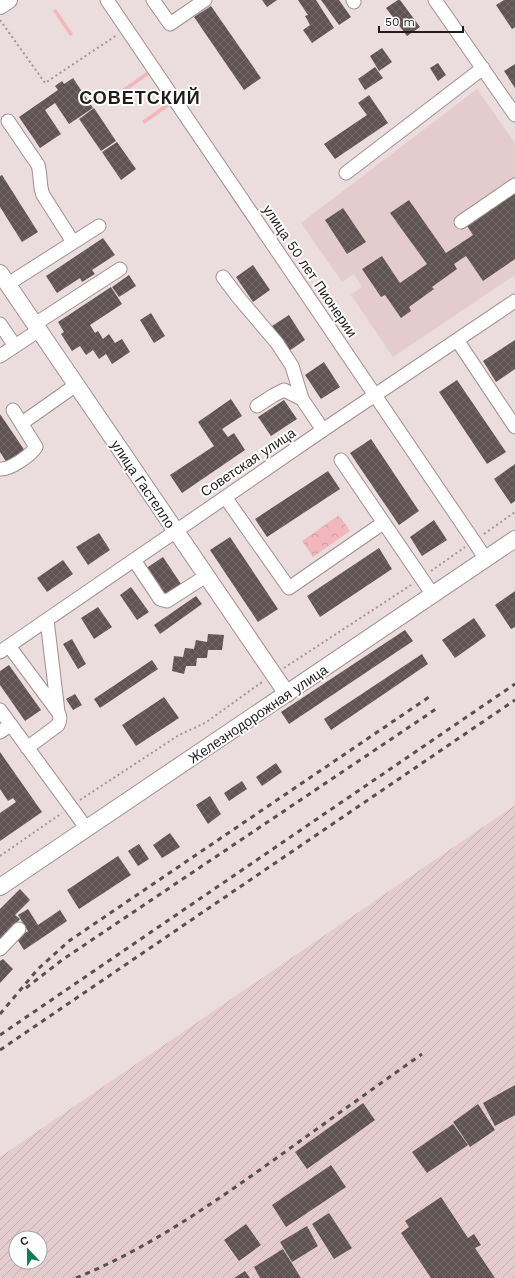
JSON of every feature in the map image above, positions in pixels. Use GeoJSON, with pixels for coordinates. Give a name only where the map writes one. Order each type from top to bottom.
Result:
{"type":"FeatureCollection","features":[{"type":"Feature","properties":{"kind":"main road"},"geometry":{"type":"LineString","coordinates":[[0,6],[9,0]]}},
{"type":"Feature","properties":{"kind":"main road","name":"улица Гастелло"},"geometry":{"type":"LineString","coordinates":[[4,279],[287,694]]}},
{"type":"Feature","properties":{"kind":"main road","name":"Железнодорожная улица"},"geometry":{"type":"LineString","coordinates":[[0,888],[515,539]]}},
{"type":"Feature","properties":{"kind":"street","name":"улица 50 лет Пионерии"},"geometry":{"type":"LineString","coordinates":[[107,0],[486,559]]}},
{"type":"Feature","properties":{"kind":"street"},"geometry":{"type":"LineString","coordinates":[[153,0],[170,24],[205,0]]}},
{"type":"Feature","properties":{"kind":"street"},"geometry":{"type":"LineString","coordinates":[[435,0],[515,115]]}},
{"type":"Feature","properties":{"kind":"street"},"geometry":{"type":"LineString","coordinates":[[346,173],[483,68]]}},
{"type":"Feature","properties":{"kind":"street"},"geometry":{"type":"LineString","coordinates":[[8,121],[38,165],[43,195],[73,242]]}},
{"type":"Feature","properties":{"kind":"street"},"geometry":{"type":"LineString","coordinates":[[461,222],[515,185]]}},
{"type":"Feature","properties":{"kind":"street"},"geometry":{"type":"LineString","coordinates":[[4,279],[73,242],[98,226]]}},
{"type":"Feature","properties":{"kind":"street"},"geometry":{"type":"LineString","coordinates":[[0,356],[15,346],[37,327],[120,269]]}},
{"type":"Feature","properties":{"kind":"street"},"geometry":{"type":"LineString","coordinates":[[223,277],[238,298],[277,344],[292,366],[302,399],[323,430]]}},
{"type":"Feature","properties":{"kind":"street","name":"Советская улица"},"geometry":{"type":"LineString","coordinates":[[5,649],[323,430],[515,301]]}},
{"type":"Feature","properties":{"kind":"street"},"geometry":{"type":"LineString","coordinates":[[0,324],[15,346]]}},
{"type":"Feature","properties":{"kind":"street"},"geometry":{"type":"LineString","coordinates":[[457,340],[515,426]]}},
{"type":"Feature","properties":{"kind":"street"},"geometry":{"type":"LineString","coordinates":[[22,423],[76,385]]}},
{"type":"Feature","properties":{"kind":"street"},"geometry":{"type":"LineString","coordinates":[[257,406],[274,394],[284,390],[302,399]]}},
{"type":"Feature","properties":{"kind":"street"},"geometry":{"type":"LineString","coordinates":[[0,469],[4,470],[11,467],[33,451],[36,447],[14,410]]}},
{"type":"Feature","properties":{"kind":"street"},"geometry":{"type":"LineString","coordinates":[[341,460],[433,595]]}},
{"type":"Feature","properties":{"kind":"street"},"geometry":{"type":"LineString","coordinates":[[225,497],[290,588],[383,523]]}},
{"type":"Feature","properties":{"kind":"street"},"geometry":{"type":"LineString","coordinates":[[134,560],[160,599],[164,601],[167,601],[206,576]]}},
{"type":"Feature","properties":{"kind":"street"},"geometry":{"type":"LineString","coordinates":[[27,748],[58,725],[60,716],[58,712],[47,620]]}},
{"type":"Feature","properties":{"kind":"street"},"geometry":{"type":"LineString","coordinates":[[5,649],[58,712]]}},
{"type":"Feature","properties":{"kind":"street"},"geometry":{"type":"LineString","coordinates":[[0,710],[5,728],[27,748],[87,829]]}},
{"type":"Feature","properties":{"kind":"street"},"geometry":{"type":"LineString","coordinates":[[0,949],[19,929]]}},
{"type":"Feature","properties":{"kind":"path"},"geometry":{"type":"LineString","coordinates":[[0,20],[45,83],[126,28]]}},
{"type":"Feature","properties":{"kind":"path"},"geometry":{"type":"LineString","coordinates":[[0,856],[179,735],[205,724],[273,675],[421,578],[515,512]]}},
{"type":"Feature","properties":{"kind":"shaded area"},"geometry":{"type":"Polygon","coordinates":[[[477,89],[515,143],[515,275],[393,357],[351,295],[362,287],[354,274],[342,282],[301,223],[477,89]]]}},
{"type":"Feature","properties":{"kind":"shaded area"},"geometry":{"type":"Polygon","coordinates":[[[515,805],[515,1278],[0,1278],[0,1157],[515,805]]]}},
{"type":"Feature","properties":{"kind":"green space"},"geometry":{"type":"Polygon","coordinates":[[[56,9],[73,34],[70,36],[53,11],[56,9]]]}},
{"type":"Feature","properties":{"kind":"green space"},"geometry":{"type":"Polygon","coordinates":[[[148,71],[150,74],[123,93],[121,90],[148,71]]]}},
{"type":"Feature","properties":{"kind":"green space"},"geometry":{"type":"Polygon","coordinates":[[[169,102],[171,105],[144,124],[142,121],[169,102]]]}},
{"type":"Feature","properties":{"kind":"green space"},"geometry":{"type":"Polygon","coordinates":[[[339,515],[350,531],[313,557],[302,541],[339,515]]]}},
{"type":"Feature","properties":{"kind":"building"},"geometry":{"type":"Polygon","coordinates":[[[262,0],[277,0],[267,7],[262,0]]]}},
{"type":"Feature","properties":{"kind":"building"},"geometry":{"type":"Polygon","coordinates":[[[298,0],[316,0],[334,28],[312,43],[303,30],[310,25],[305,16],[308,15],[298,0]]]}},
{"type":"Feature","properties":{"kind":"building"},"geometry":{"type":"Polygon","coordinates":[[[321,0],[339,0],[351,17],[339,25],[321,0]]]}},
{"type":"Feature","properties":{"kind":"building"},"geometry":{"type":"Polygon","coordinates":[[[400,0],[420,27],[407,36],[386,8],[400,0]]]}},
{"type":"Feature","properties":{"kind":"building"},"geometry":{"type":"Polygon","coordinates":[[[504,0],[515,0],[515,27],[512,29],[496,5],[504,0]]]}},
{"type":"Feature","properties":{"kind":"building"},"geometry":{"type":"Polygon","coordinates":[[[211,6],[261,78],[244,90],[194,17],[211,6]]]}},
{"type":"Feature","properties":{"kind":"building"},"geometry":{"type":"Polygon","coordinates":[[[382,48],[392,62],[379,71],[370,56],[382,48]]]}},
{"type":"Feature","properties":{"kind":"building"},"geometry":{"type":"Polygon","coordinates":[[[438,63],[446,75],[438,81],[430,68],[438,63]]]}},
{"type":"Feature","properties":{"kind":"building"},"geometry":{"type":"Polygon","coordinates":[[[515,64],[515,88],[504,71],[515,64]]]}},
{"type":"Feature","properties":{"kind":"building"},"geometry":{"type":"Polygon","coordinates":[[[375,67],[383,78],[365,90],[358,79],[375,67]]]}},
{"type":"Feature","properties":{"kind":"building"},"geometry":{"type":"Polygon","coordinates":[[[73,78],[93,108],[69,124],[55,103],[45,110],[61,134],[40,148],[19,117],[58,90],[55,86],[62,81],[64,84],[73,78]]]}},
{"type":"Feature","properties":{"kind":"building"},"geometry":{"type":"Polygon","coordinates":[[[369,95],[388,123],[335,159],[324,144],[367,115],[358,103],[369,95]]]}},
{"type":"Feature","properties":{"kind":"building"},"geometry":{"type":"Polygon","coordinates":[[[94,108],[116,141],[101,151],[79,119],[94,108]]]}},
{"type":"Feature","properties":{"kind":"building"},"geometry":{"type":"Polygon","coordinates":[[[117,142],[136,169],[121,180],[102,152],[117,142]]]}},
{"type":"Feature","properties":{"kind":"building"},"geometry":{"type":"Polygon","coordinates":[[[2,175],[38,232],[22,242],[0,207],[0,176],[2,175]]]}},
{"type":"Feature","properties":{"kind":"building"},"geometry":{"type":"Polygon","coordinates":[[[515,192],[515,259],[483,281],[466,256],[454,264],[457,269],[432,287],[434,289],[409,307],[411,311],[401,318],[385,295],[381,297],[362,269],[382,256],[400,283],[427,264],[390,213],[409,200],[446,253],[473,235],[467,226],[515,192]]]}},
{"type":"Feature","properties":{"kind":"building"},"geometry":{"type":"Polygon","coordinates":[[[343,208],[366,242],[347,254],[325,220],[343,208]]]}},
{"type":"Feature","properties":{"kind":"building"},"geometry":{"type":"Polygon","coordinates":[[[103,238],[115,255],[92,270],[95,274],[82,282],[80,278],[57,293],[46,276],[103,238]]]}},
{"type":"Feature","properties":{"kind":"building"},"geometry":{"type":"Polygon","coordinates":[[[253,265],[270,290],[253,302],[236,277],[253,265]]]}},
{"type":"Feature","properties":{"kind":"building"},"geometry":{"type":"Polygon","coordinates":[[[129,275],[136,286],[119,297],[112,287],[129,275]]]}},
{"type":"Feature","properties":{"kind":"building"},"geometry":{"type":"Polygon","coordinates":[[[111,287],[122,304],[90,325],[95,333],[98,331],[103,339],[109,334],[115,343],[122,339],[130,352],[112,364],[106,354],[99,359],[93,350],[86,355],[80,346],[72,351],[61,334],[64,332],[58,322],[111,287]]]}},
{"type":"Feature","properties":{"kind":"building"},"geometry":{"type":"Polygon","coordinates":[[[151,313],[165,336],[154,343],[140,320],[151,313]]]}},
{"type":"Feature","properties":{"kind":"building"},"geometry":{"type":"Polygon","coordinates":[[[289,315],[305,340],[289,351],[272,326],[289,315]]]}},
{"type":"Feature","properties":{"kind":"building"},"geometry":{"type":"Polygon","coordinates":[[[515,340],[515,369],[496,382],[483,361],[515,340]]]}},
{"type":"Feature","properties":{"kind":"building"},"geometry":{"type":"Polygon","coordinates":[[[324,362],[340,387],[321,399],[305,375],[324,362]]]}},
{"type":"Feature","properties":{"kind":"building"},"geometry":{"type":"Polygon","coordinates":[[[457,380],[506,452],[487,464],[439,392],[457,380]]]}},
{"type":"Feature","properties":{"kind":"building"},"geometry":{"type":"Polygon","coordinates":[[[231,399],[242,416],[222,429],[228,437],[234,433],[245,450],[182,493],[170,475],[214,446],[198,422],[231,399]]]}},
{"type":"Feature","properties":{"kind":"building"},"geometry":{"type":"Polygon","coordinates":[[[284,400],[297,419],[271,436],[258,417],[284,400]]]}},
{"type":"Feature","properties":{"kind":"building"},"geometry":{"type":"Polygon","coordinates":[[[0,414],[25,451],[7,463],[0,452],[0,414]]]}},
{"type":"Feature","properties":{"kind":"building"},"geometry":{"type":"Polygon","coordinates":[[[371,439],[419,511],[399,525],[350,453],[371,439]]]}},
{"type":"Feature","properties":{"kind":"building"},"geometry":{"type":"Polygon","coordinates":[[[515,464],[515,501],[511,504],[494,479],[515,464]]]}},
{"type":"Feature","properties":{"kind":"building"},"geometry":{"type":"Polygon","coordinates":[[[328,471],[340,489],[267,537],[255,519],[328,471]]]}},
{"type":"Feature","properties":{"kind":"building"},"geometry":{"type":"Polygon","coordinates":[[[434,520],[447,540],[422,556],[410,537],[434,520]]]}},
{"type":"Feature","properties":{"kind":"building"},"geometry":{"type":"Polygon","coordinates":[[[99,533],[110,550],[88,565],[76,547],[99,533]]]}},
{"type":"Feature","properties":{"kind":"building"},"geometry":{"type":"Polygon","coordinates":[[[230,537],[278,609],[258,622],[210,550],[230,537]]]}},
{"type":"Feature","properties":{"kind":"building"},"geometry":{"type":"Polygon","coordinates":[[[379,548],[392,569],[320,617],[307,596],[379,548]]]}},
{"type":"Feature","properties":{"kind":"building"},"geometry":{"type":"Polygon","coordinates":[[[163,557],[181,584],[163,596],[145,569],[163,557]]]}},
{"type":"Feature","properties":{"kind":"building"},"geometry":{"type":"Polygon","coordinates":[[[63,560],[73,574],[47,592],[37,578],[63,560]]]}},
{"type":"Feature","properties":{"kind":"building"},"geometry":{"type":"Polygon","coordinates":[[[131,587],[149,612],[137,620],[120,595],[131,587]]]}},
{"type":"Feature","properties":{"kind":"building"},"geometry":{"type":"Polygon","coordinates":[[[515,591],[515,627],[511,629],[495,605],[515,591]]]}},
{"type":"Feature","properties":{"kind":"building"},"geometry":{"type":"Polygon","coordinates":[[[196,596],[202,604],[160,634],[154,625],[196,596]]]}},
{"type":"Feature","properties":{"kind":"building"},"geometry":{"type":"Polygon","coordinates":[[[98,607],[112,627],[94,639],[81,618],[98,607]]]}},
{"type":"Feature","properties":{"kind":"building"},"geometry":{"type":"Polygon","coordinates":[[[474,618],[486,636],[455,658],[442,640],[474,618]]]}},
{"type":"Feature","properties":{"kind":"building"},"geometry":{"type":"Polygon","coordinates":[[[405,630],[413,641],[289,724],[281,712],[405,630]]]}},
{"type":"Feature","properties":{"kind":"building"},"geometry":{"type":"Polygon","coordinates":[[[208,634],[224,635],[222,650],[208,650],[207,658],[197,658],[196,666],[186,666],[184,674],[172,671],[174,656],[183,657],[185,648],[194,649],[196,640],[207,642],[208,634]]]}},
{"type":"Feature","properties":{"kind":"building"},"geometry":{"type":"Polygon","coordinates":[[[72,639],[86,664],[78,669],[63,644],[72,639]]]}},
{"type":"Feature","properties":{"kind":"building"},"geometry":{"type":"Polygon","coordinates":[[[422,654],[428,664],[331,730],[324,719],[422,654]]]}},
{"type":"Feature","properties":{"kind":"building"},"geometry":{"type":"Polygon","coordinates":[[[152,660],[158,669],[100,708],[94,699],[152,660]]]}},
{"type":"Feature","properties":{"kind":"building"},"geometry":{"type":"Polygon","coordinates":[[[9,665],[41,710],[25,721],[0,685],[0,671],[9,665]]]}},
{"type":"Feature","properties":{"kind":"building"},"geometry":{"type":"Polygon","coordinates":[[[75,694],[82,705],[73,710],[66,699],[75,694]]]}},
{"type":"Feature","properties":{"kind":"building"},"geometry":{"type":"Polygon","coordinates":[[[164,697],[179,718],[136,746],[122,725],[164,697]]]}},
{"type":"Feature","properties":{"kind":"building"},"geometry":{"type":"Polygon","coordinates":[[[0,752],[42,812],[0,841],[0,813],[16,802],[13,798],[8,801],[0,789],[0,752]]]}},
{"type":"Feature","properties":{"kind":"building"},"geometry":{"type":"Polygon","coordinates":[[[276,763],[282,772],[262,786],[256,777],[276,763]]]}},
{"type":"Feature","properties":{"kind":"building"},"geometry":{"type":"Polygon","coordinates":[[[242,781],[247,789],[229,801],[224,793],[242,781]]]}},
{"type":"Feature","properties":{"kind":"building"},"geometry":{"type":"Polygon","coordinates":[[[210,796],[221,814],[208,824],[196,805],[210,796]]]}},
{"type":"Feature","properties":{"kind":"building"},"geometry":{"type":"Polygon","coordinates":[[[170,833],[180,847],[162,858],[153,845],[170,833]]]}},
{"type":"Feature","properties":{"kind":"building"},"geometry":{"type":"Polygon","coordinates":[[[139,844],[149,859],[138,866],[128,851],[139,844]]]}},
{"type":"Feature","properties":{"kind":"building"},"geometry":{"type":"Polygon","coordinates":[[[118,856],[131,875],[79,909],[67,890],[118,856]]]}},
{"type":"Feature","properties":{"kind":"building"},"geometry":{"type":"Polygon","coordinates":[[[20,889],[30,900],[15,915],[20,919],[0,940],[0,909],[20,889]]]}},
{"type":"Feature","properties":{"kind":"building"},"geometry":{"type":"Polygon","coordinates":[[[28,909],[38,925],[60,910],[67,921],[24,950],[17,939],[28,931],[18,915],[28,909]]]}},
{"type":"Feature","properties":{"kind":"building"},"geometry":{"type":"Polygon","coordinates":[[[3,959],[13,969],[0,983],[0,961],[3,959]]]}},
{"type":"Feature","properties":{"kind":"building"},"geometry":{"type":"Polygon","coordinates":[[[515,1085],[515,1115],[495,1126],[483,1103],[515,1085]]]}},
{"type":"Feature","properties":{"kind":"building"},"geometry":{"type":"Polygon","coordinates":[[[363,1103],[375,1120],[307,1169],[295,1152],[363,1103]]]}},
{"type":"Feature","properties":{"kind":"building"},"geometry":{"type":"Polygon","coordinates":[[[478,1104],[495,1130],[470,1147],[453,1122],[478,1104]]]}},
{"type":"Feature","properties":{"kind":"building"},"geometry":{"type":"Polygon","coordinates":[[[453,1124],[468,1145],[427,1173],[412,1152],[453,1124]]]}},
{"type":"Feature","properties":{"kind":"building"},"geometry":{"type":"Polygon","coordinates":[[[331,1165],[346,1187],[286,1227],[272,1205],[331,1165]]]}},
{"type":"Feature","properties":{"kind":"building"},"geometry":{"type":"Polygon","coordinates":[[[441,1197],[468,1238],[474,1234],[481,1245],[475,1248],[495,1278],[431,1278],[401,1233],[409,1227],[405,1221],[441,1197]]]}},
{"type":"Feature","properties":{"kind":"building"},"geometry":{"type":"Polygon","coordinates":[[[329,1213],[352,1248],[334,1259],[312,1224],[329,1213]]]}},
{"type":"Feature","properties":{"kind":"building"},"geometry":{"type":"Polygon","coordinates":[[[246,1224],[261,1245],[239,1261],[224,1240],[246,1224]]]}},
{"type":"Feature","properties":{"kind":"building"},"geometry":{"type":"Polygon","coordinates":[[[307,1226],[318,1246],[292,1262],[280,1242],[307,1226]]]}},
{"type":"Feature","properties":{"kind":"building"},"geometry":{"type":"Polygon","coordinates":[[[283,1249],[301,1278],[260,1278],[254,1267],[283,1249]]]}},
{"type":"Feature","properties":{"kind":"building"},"geometry":{"type":"Polygon","coordinates":[[[245,1271],[250,1278],[234,1278],[245,1271]]]}},
{"type":"Feature","properties":{"kind":"railway"},"geometry":{"type":"LineString","coordinates":[[0,1035],[515,684]]}},
{"type":"Feature","properties":{"kind":"railway"},"geometry":{"type":"LineString","coordinates":[[0,1014],[38,969],[69,941],[432,695]]}},
{"type":"Feature","properties":{"kind":"railway"},"geometry":{"type":"LineString","coordinates":[[0,1050],[515,700]]}},
{"type":"Feature","properties":{"kind":"railway"},"geometry":{"type":"LineString","coordinates":[[26,988],[62,960],[439,707]]}},
{"type":"Feature","properties":{"kind":"railway"},"geometry":{"type":"LineString","coordinates":[[76,1278],[128,1254],[177,1226],[224,1195],[422,1054]]}},
{"type":"Feature","properties":{"kind":"district","name":"СОВЕТСКИЙ"},"geometry":{"type":"Point","coordinates":[140,98]}}]}
